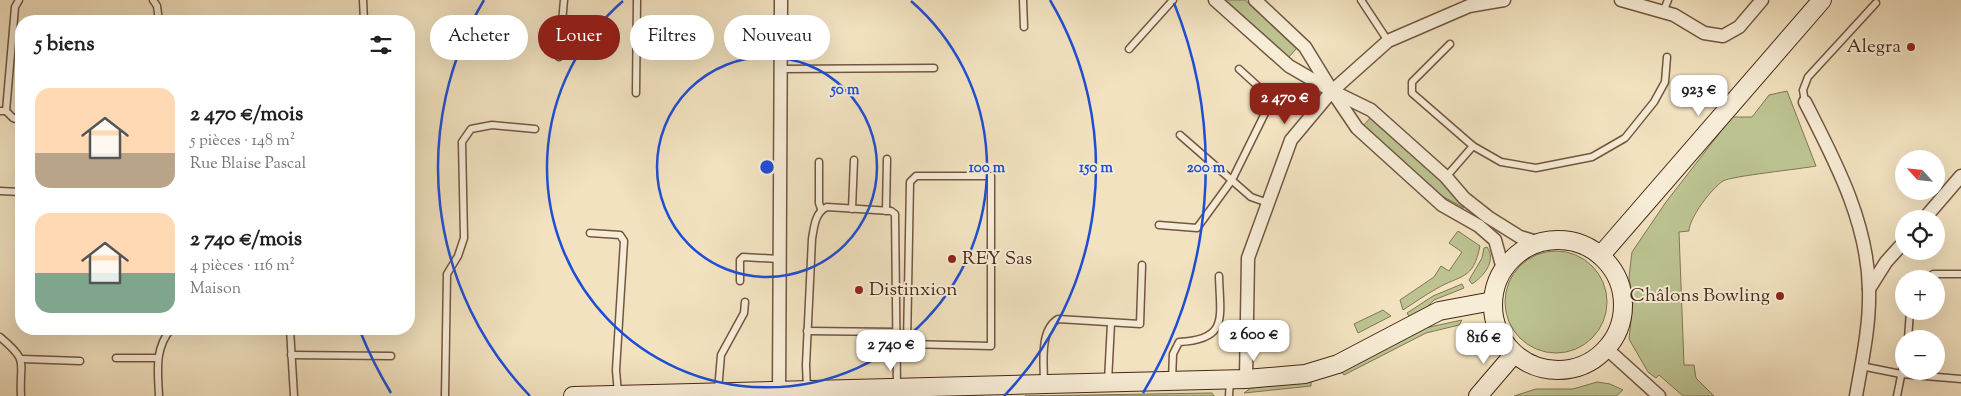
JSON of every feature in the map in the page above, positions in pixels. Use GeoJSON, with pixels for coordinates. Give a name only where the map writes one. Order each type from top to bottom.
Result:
{"type":"FeatureCollection","features":[{"type":"Feature","properties":{"kind":"main road"},"geometry":{"type":"LineString","coordinates":[[1601,255],[1822,0]]}},
{"type":"Feature","properties":{"kind":"main road"},"geometry":{"type":"LineString","coordinates":[[1566,240],[1584,245],[1601,255],[1614,270],[1620,283],[1624,310],[1619,330],[1607,349],[1592,362],[1573,370],[1552,371],[1532,366],[1514,354],[1502,339],[1494,321],[1492,301],[1496,284],[1503,269],[1519,253],[1540,243],[1566,240]]}},
{"type":"Feature","properties":{"kind":"main road"},"geometry":{"type":"LineString","coordinates":[[573,396],[718,392],[779,393],[807,390],[897,388],[924,392],[1044,384],[1172,381],[1235,385],[1305,374],[1338,364],[1439,311],[1492,301]]}},
{"type":"Feature","properties":{"kind":"main road"},"geometry":{"type":"LineString","coordinates":[[1478,396],[1514,354]]}},
{"type":"Feature","properties":{"kind":"street"},"geometry":{"type":"LineString","coordinates":[[779,393],[780,0]]}},
{"type":"Feature","properties":{"kind":"street"},"geometry":{"type":"LineString","coordinates":[[1215,0],[1289,66],[1332,91],[1371,110],[1446,177],[1464,198],[1504,229],[1540,243]]}},
{"type":"Feature","properties":{"kind":"street"},"geometry":{"type":"LineString","coordinates":[[1255,0],[1305,47],[1357,128],[1442,205],[1479,226],[1495,240],[1503,269]]}},
{"type":"Feature","properties":{"kind":"street"},"geometry":{"type":"LineString","coordinates":[[1235,385],[1248,258],[1291,140],[1332,91],[1388,41],[1469,6],[1504,0]]}},
{"type":"Feature","properties":{"kind":"street"},"geometry":{"type":"LineString","coordinates":[[1621,0],[1665,6],[1674,15],[1704,32],[1723,36],[1739,26],[1762,0]]}},
{"type":"Feature","properties":{"kind":"street"},"geometry":{"type":"LineString","coordinates":[[1805,102],[1846,186],[1864,244],[1869,289],[1868,323],[1856,396]]}},
{"type":"Feature","properties":{"kind":"street"},"geometry":{"type":"LineString","coordinates":[[1932,210],[1961,176]]}},
{"type":"Feature","properties":{"kind":"street"},"geometry":{"type":"LineString","coordinates":[[1869,289],[1886,262],[1895,252]]}},
{"type":"Feature","properties":{"kind":"street"},"geometry":{"type":"LineString","coordinates":[[1607,349],[1659,396]]}},
{"type":"Feature","properties":{"kind":"lane"},"geometry":{"type":"LineString","coordinates":[[15,119],[3,111],[15,7],[19,0]]}},
{"type":"Feature","properties":{"kind":"lane"},"geometry":{"type":"LineString","coordinates":[[153,0],[158,6],[159,15]]}},
{"type":"Feature","properties":{"kind":"lane"},"geometry":{"type":"LineString","coordinates":[[363,0],[364,15]]}},
{"type":"Feature","properties":{"kind":"lane"},"geometry":{"type":"LineString","coordinates":[[563,15],[564,0]]}},
{"type":"Feature","properties":{"kind":"lane"},"geometry":{"type":"LineString","coordinates":[[636,93],[637,0]]}},
{"type":"Feature","properties":{"kind":"lane"},"geometry":{"type":"LineString","coordinates":[[1024,0],[1024,26]]}},
{"type":"Feature","properties":{"kind":"lane"},"geometry":{"type":"LineString","coordinates":[[1128,49],[1173,0]]}},
{"type":"Feature","properties":{"kind":"lane"},"geometry":{"type":"LineString","coordinates":[[1361,0],[1388,41]]}},
{"type":"Feature","properties":{"kind":"lane"},"geometry":{"type":"LineString","coordinates":[[1805,102],[1803,90],[1808,77],[1876,3]]}},
{"type":"Feature","properties":{"kind":"lane"},"geometry":{"type":"LineString","coordinates":[[1450,44],[1412,82],[1412,93],[1473,146],[1501,162],[1536,168],[1592,157],[1625,138],[1654,102],[1665,82],[1667,57]]}},
{"type":"Feature","properties":{"kind":"lane"},"geometry":{"type":"LineString","coordinates":[[780,69],[934,68]]}},
{"type":"Feature","properties":{"kind":"lane"},"geometry":{"type":"LineString","coordinates":[[1159,225],[1197,228],[1232,180],[1272,99],[1239,69]]}},
{"type":"Feature","properties":{"kind":"lane"},"geometry":{"type":"LineString","coordinates":[[445,396],[447,274],[458,256],[464,238],[462,142],[471,130],[492,125],[534,129]]}},
{"type":"Feature","properties":{"kind":"lane"},"geometry":{"type":"LineString","coordinates":[[1180,135],[1251,196],[1268,203]]}},
{"type":"Feature","properties":{"kind":"lane"},"geometry":{"type":"LineString","coordinates":[[1446,177],[1473,146]]}},
{"type":"Feature","properties":{"kind":"lane"},"geometry":{"type":"LineString","coordinates":[[852,208],[854,160]]}},
{"type":"Feature","properties":{"kind":"lane"},"geometry":{"type":"LineString","coordinates":[[886,211],[888,160]]}},
{"type":"Feature","properties":{"kind":"lane"},"geometry":{"type":"LineString","coordinates":[[820,162],[818,203],[822,209]]}},
{"type":"Feature","properties":{"kind":"lane"},"geometry":{"type":"LineString","coordinates":[[897,344],[991,346],[991,176],[916,176],[910,182],[907,344]]}},
{"type":"Feature","properties":{"kind":"lane"},"geometry":{"type":"LineString","coordinates":[[0,191],[15,192]]}},
{"type":"Feature","properties":{"kind":"lane"},"geometry":{"type":"LineString","coordinates":[[807,390],[807,331],[812,239],[815,220],[822,209],[827,207],[886,211],[895,214],[897,388]]}},
{"type":"Feature","properties":{"kind":"lane"},"geometry":{"type":"LineString","coordinates":[[590,233],[620,235],[624,241],[616,370],[618,395]]}},
{"type":"Feature","properties":{"kind":"lane"},"geometry":{"type":"LineString","coordinates":[[740,281],[740,260],[743,257],[779,259]]}},
{"type":"Feature","properties":{"kind":"lane"},"geometry":{"type":"LineString","coordinates":[[1044,384],[1046,333],[1051,323],[1058,319],[1140,324],[1142,265]]}},
{"type":"Feature","properties":{"kind":"lane"},"geometry":{"type":"LineString","coordinates":[[1945,274],[1961,274]]}},
{"type":"Feature","properties":{"kind":"lane"},"geometry":{"type":"LineString","coordinates":[[1172,381],[1174,354],[1178,342],[1200,341],[1211,335],[1220,324],[1219,276]]}},
{"type":"Feature","properties":{"kind":"lane"},"geometry":{"type":"LineString","coordinates":[[718,392],[721,355],[744,313],[745,302]]}},
{"type":"Feature","properties":{"kind":"lane"},"geometry":{"type":"LineString","coordinates":[[1108,383],[1110,322]]}},
{"type":"Feature","properties":{"kind":"lane"},"geometry":{"type":"LineString","coordinates":[[807,331],[896,332]]}},
{"type":"Feature","properties":{"kind":"lane"},"geometry":{"type":"LineString","coordinates":[[159,396],[157,358],[166,335]]}},
{"type":"Feature","properties":{"kind":"lane"},"geometry":{"type":"LineString","coordinates":[[290,335],[294,396]]}},
{"type":"Feature","properties":{"kind":"lane"},"geometry":{"type":"LineString","coordinates":[[0,338],[18,352],[22,359],[21,396]]}},
{"type":"Feature","properties":{"kind":"lane"},"geometry":{"type":"LineString","coordinates":[[291,355],[391,356]]}},
{"type":"Feature","properties":{"kind":"lane"},"geometry":{"type":"LineString","coordinates":[[116,358],[157,358]]}},
{"type":"Feature","properties":{"kind":"lane"},"geometry":{"type":"LineString","coordinates":[[22,359],[80,361]]}},
{"type":"Feature","properties":{"kind":"lane"},"geometry":{"type":"LineString","coordinates":[[1861,366],[1895,373]]}},
{"type":"Feature","properties":{"kind":"lane"},"geometry":{"type":"LineString","coordinates":[[1945,378],[1961,379]]}},
{"type":"Feature","properties":{"kind":"lane"},"geometry":{"type":"LineString","coordinates":[[1897,396],[1900,380]]}},
{"type":"Feature","properties":{"kind":"green space"},"geometry":{"type":"Polygon","coordinates":[[[1223,0],[1245,0],[1297,48],[1287,59],[1223,0]]]}},
{"type":"Feature","properties":{"kind":"green space"},"geometry":{"type":"Polygon","coordinates":[[[1787,91],[1816,166],[1723,181],[1702,204],[1690,225],[1689,231],[1679,232],[1684,365],[1694,365],[1696,378],[1714,396],[1683,396],[1659,375],[1656,378],[1648,372],[1629,339],[1633,302],[1629,277],[1632,252],[1666,202],[1732,117],[1752,117],[1769,95],[1787,91]]]}},
{"type":"Feature","properties":{"kind":"green space"},"geometry":{"type":"Polygon","coordinates":[[[1372,116],[1440,178],[1464,208],[1431,190],[1363,126],[1372,116]]]}},
{"type":"Feature","properties":{"kind":"green space"},"geometry":{"type":"Polygon","coordinates":[[[1458,231],[1480,246],[1470,271],[1432,291],[1403,310],[1400,300],[1434,277],[1441,266],[1449,271],[1462,252],[1449,243],[1458,231]]]}},
{"type":"Feature","properties":{"kind":"green space"},"geometry":{"type":"Polygon","coordinates":[[[1487,247],[1490,252],[1490,263],[1484,273],[1472,284],[1469,280],[1482,258],[1484,248],[1487,247]]]}},
{"type":"Feature","properties":{"kind":"green space"},"geometry":{"type":"Polygon","coordinates":[[[1556,251],[1575,255],[1592,266],[1603,283],[1607,302],[1603,321],[1592,338],[1575,349],[1556,353],[1537,349],[1520,338],[1509,321],[1505,302],[1509,283],[1520,266],[1537,255],[1556,251]]]}},
{"type":"Feature","properties":{"kind":"green space"},"geometry":{"type":"Polygon","coordinates":[[[1462,284],[1464,288],[1434,300],[1424,310],[1410,318],[1407,313],[1433,296],[1462,284]]]}},
{"type":"Feature","properties":{"kind":"green space"},"geometry":{"type":"Polygon","coordinates":[[[1383,310],[1391,316],[1358,333],[1354,324],[1383,310]]]}},
{"type":"Feature","properties":{"kind":"green space"},"geometry":{"type":"Polygon","coordinates":[[[1462,320],[1459,325],[1426,333],[1344,375],[1341,371],[1425,328],[1462,320]]]}},
{"type":"Feature","properties":{"kind":"green space"},"geometry":{"type":"Polygon","coordinates":[[[1311,381],[1311,386],[1244,393],[1251,388],[1311,381]]]}},
{"type":"Feature","properties":{"kind":"green space"},"geometry":{"type":"Polygon","coordinates":[[[1597,382],[1610,384],[1623,390],[1616,396],[1514,396],[1536,389],[1573,389],[1597,382]]]}},
{"type":"Feature","properties":{"kind":"green space"},"geometry":{"type":"Polygon","coordinates":[[[1212,393],[1214,396],[1025,396],[1212,393]]]}},
{"type":"Feature","properties":{"kind":"place","name":"Alegra"},"geometry":{"type":"Point","coordinates":[1911,47]}},
{"type":"Feature","properties":{"kind":"place","name":"REY Sas"},"geometry":{"type":"Point","coordinates":[952,259]}},
{"type":"Feature","properties":{"kind":"place","name":"Distinxion"},"geometry":{"type":"Point","coordinates":[859,290]}},
{"type":"Feature","properties":{"kind":"place","name":"Châlons Bowling"},"geometry":{"type":"Point","coordinates":[1780,296]}}]}
